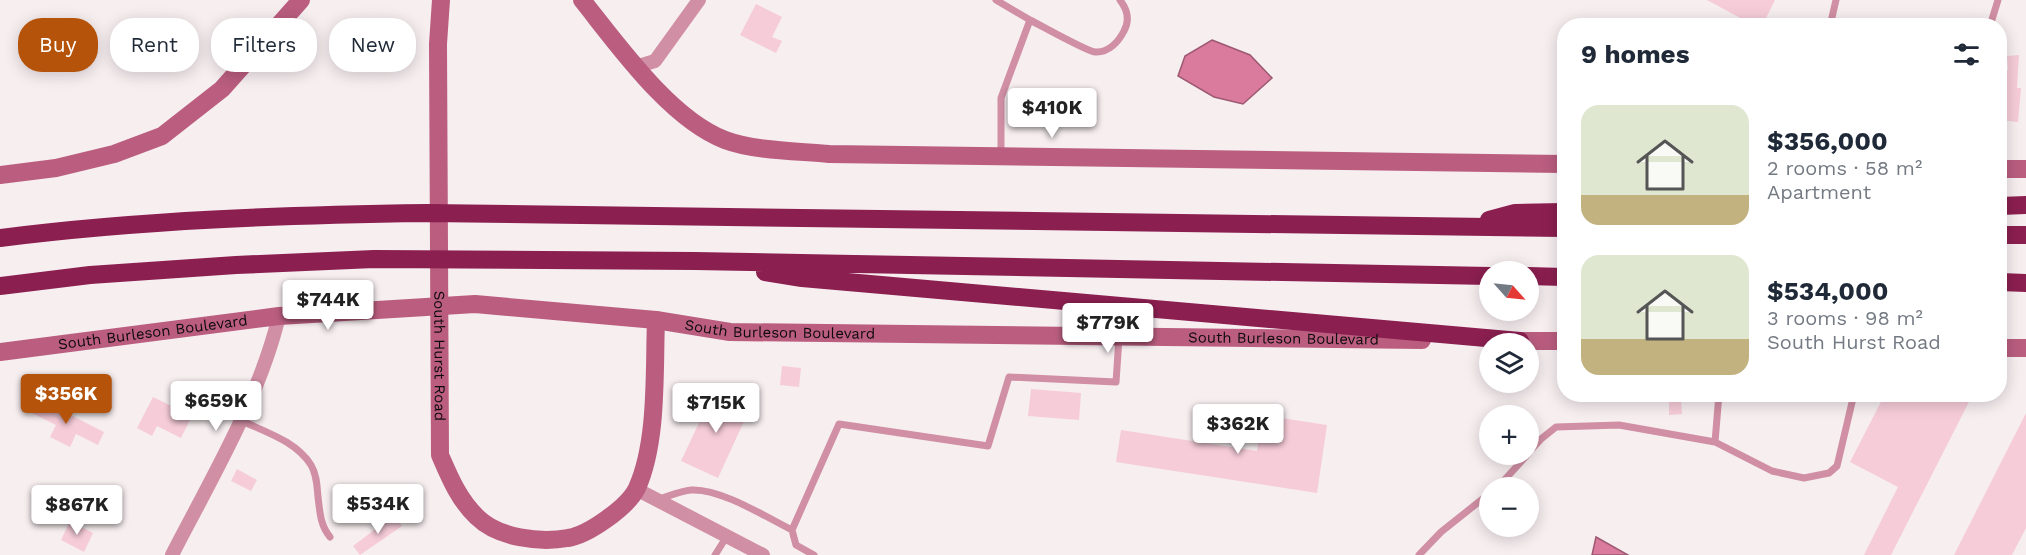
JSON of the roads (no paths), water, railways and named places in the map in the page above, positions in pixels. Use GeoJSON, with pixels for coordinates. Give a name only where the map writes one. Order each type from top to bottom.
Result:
{"type":"FeatureCollection","features":[{"type":"Feature","properties":{"kind":"highway"},"geometry":{"type":"LineString","coordinates":[[2007,206],[2026,205]]}},
{"type":"Feature","properties":{"kind":"highway"},"geometry":{"type":"LineString","coordinates":[[1468,226],[1515,213],[1557,212]]}},
{"type":"Feature","properties":{"kind":"highway"},"geometry":{"type":"LineString","coordinates":[[0,238],[177,221],[304,215],[428,213],[1557,228]]}},
{"type":"Feature","properties":{"kind":"highway"},"geometry":{"type":"LineString","coordinates":[[2007,235],[2026,235]]}},
{"type":"Feature","properties":{"kind":"highway"},"geometry":{"type":"LineString","coordinates":[[0,286],[113,273],[374,259],[695,261],[1479,276]]}},
{"type":"Feature","properties":{"kind":"highway"},"geometry":{"type":"LineString","coordinates":[[695,261],[802,278],[1479,337]]}},
{"type":"Feature","properties":{"kind":"highway"},"geometry":{"type":"LineString","coordinates":[[1539,276],[1557,277]]}},
{"type":"Feature","properties":{"kind":"highway"},"geometry":{"type":"LineString","coordinates":[[2007,282],[2026,282]]}},
{"type":"Feature","properties":{"kind":"main road"},"geometry":{"type":"LineString","coordinates":[[0,175],[56,168],[114,154],[162,136],[222,89],[301,0]]}},
{"type":"Feature","properties":{"kind":"main road","name":"South Hurst Road"},"geometry":{"type":"LineString","coordinates":[[441,0],[438,44],[440,455],[456,492],[478,519],[508,536],[538,539],[569,538],[598,525],[621,507],[636,489],[651,440],[656,320]]}},
{"type":"Feature","properties":{"kind":"main road"},"geometry":{"type":"LineString","coordinates":[[582,0],[635,67],[687,119],[725,140],[765,148],[829,154],[1557,164]]}},
{"type":"Feature","properties":{"kind":"main road"},"geometry":{"type":"LineString","coordinates":[[2007,169],[2026,169]]}},
{"type":"Feature","properties":{"kind":"main road","name":"South Burleson Boulevard"},"geometry":{"type":"LineString","coordinates":[[0,352],[279,316],[475,304],[656,320],[730,333],[1479,340]]}},
{"type":"Feature","properties":{"kind":"main road","name":"South Burleson Boulevard"},"geometry":{"type":"LineString","coordinates":[[1539,341],[1557,341]]}},
{"type":"Feature","properties":{"kind":"main road"},"geometry":{"type":"LineString","coordinates":[[2007,348],[2026,348]]}},
{"type":"Feature","properties":{"kind":"street"},"geometry":{"type":"LineString","coordinates":[[635,67],[656,61],[699,0]]}},
{"type":"Feature","properties":{"kind":"street"},"geometry":{"type":"LineString","coordinates":[[172,555],[240,420],[271,350],[279,316]]}},
{"type":"Feature","properties":{"kind":"street"},"geometry":{"type":"LineString","coordinates":[[636,489],[763,555]]}},
{"type":"Feature","properties":{"kind":"lane"},"geometry":{"type":"LineString","coordinates":[[997,0],[1030,20],[1095,52],[1107,50],[1118,42],[1126,27],[1127,9],[1120,0]]}},
{"type":"Feature","properties":{"kind":"lane"},"geometry":{"type":"LineString","coordinates":[[1832,18],[1836,0]]}},
{"type":"Feature","properties":{"kind":"lane"},"geometry":{"type":"LineString","coordinates":[[1992,18],[1998,0]]}},
{"type":"Feature","properties":{"kind":"lane"},"geometry":{"type":"LineString","coordinates":[[1001,157],[1001,98],[1030,20]]}},
{"type":"Feature","properties":{"kind":"lane"},"geometry":{"type":"LineString","coordinates":[[814,555],[796,545],[792,530],[839,424],[988,446],[1009,377],[1116,382],[1120,336]]}},
{"type":"Feature","properties":{"kind":"lane"},"geometry":{"type":"LineString","coordinates":[[1715,442],[1718,402]]}},
{"type":"Feature","properties":{"kind":"lane"},"geometry":{"type":"LineString","coordinates":[[1539,441],[1556,427],[1619,425],[1715,442],[1772,471],[1804,478],[1829,473],[1837,466],[1852,402]]}},
{"type":"Feature","properties":{"kind":"lane"},"geometry":{"type":"LineString","coordinates":[[240,420],[285,441],[298,451],[311,466],[316,478],[321,520],[324,530],[330,537]]}},
{"type":"Feature","properties":{"kind":"lane"},"geometry":{"type":"LineString","coordinates":[[1507,477],[1518,465]]}},
{"type":"Feature","properties":{"kind":"lane"},"geometry":{"type":"LineString","coordinates":[[657,500],[691,490],[711,493],[748,507],[792,530]]}},
{"type":"Feature","properties":{"kind":"lane"},"geometry":{"type":"LineString","coordinates":[[1419,555],[1441,532],[1479,502]]}},
{"type":"Feature","properties":{"kind":"lane"},"geometry":{"type":"LineString","coordinates":[[715,555],[727,536]]}}]}
